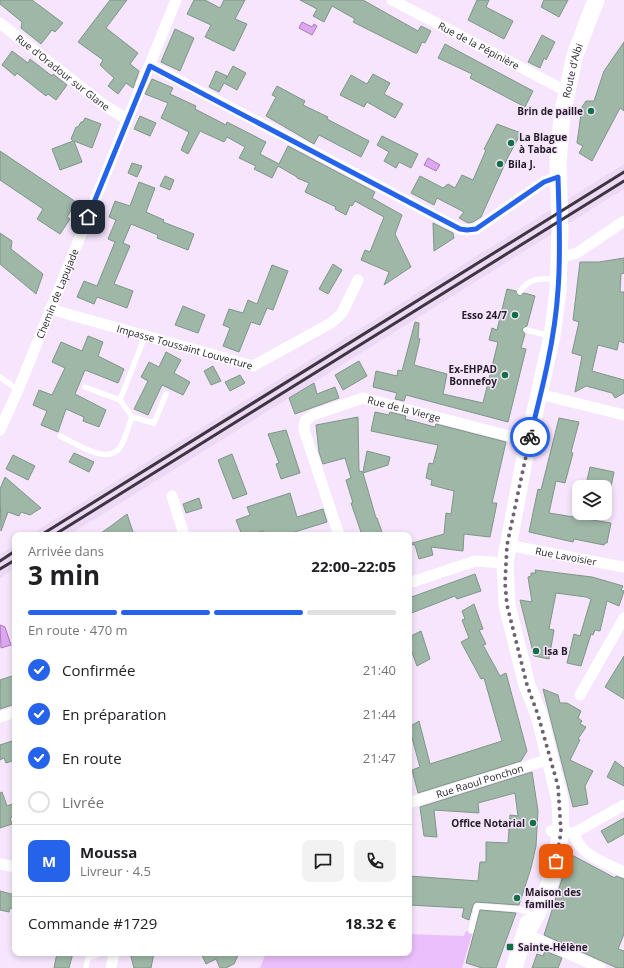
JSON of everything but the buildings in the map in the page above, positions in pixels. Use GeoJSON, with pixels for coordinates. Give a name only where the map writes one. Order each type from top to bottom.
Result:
{"type":"FeatureCollection","features":[{"type":"Feature","properties":{"kind":"main road","name":"Route d'Albi"},"geometry":{"type":"LineString","coordinates":[[514,968],[534,913],[543,874],[562,832],[560,800],[545,760],[538,715],[527,685],[507,605],[505,563],[507,545],[552,336],[559,280],[560,258],[558,184],[559,135],[566,91],[580,38],[596,0]]}},
{"type":"Feature","properties":{"kind":"street","name":"Chemin de Lapujade"},"geometry":{"type":"LineString","coordinates":[[0,430],[18,390],[176,0]]}},
{"type":"Feature","properties":{"kind":"street","name":"Rue de la Pépinière"},"geometry":{"type":"LineString","coordinates":[[392,0],[566,91]]}},
{"type":"Feature","properties":{"kind":"street","name":"Rue d'Oradour sur Glane"},"geometry":{"type":"LineString","coordinates":[[0,23],[104,105],[128,120]]}},
{"type":"Feature","properties":{"kind":"street"},"geometry":{"type":"LineString","coordinates":[[150,66],[460,229],[473,230],[544,182],[558,184]]}},
{"type":"Feature","properties":{"kind":"street"},"geometry":{"type":"LineString","coordinates":[[560,258],[577,253],[624,221]]}},
{"type":"Feature","properties":{"kind":"street","name":"Impasse Toussaint Louverture"},"geometry":{"type":"LineString","coordinates":[[50,309],[254,366],[332,323],[342,313],[358,280]]}},
{"type":"Feature","properties":{"kind":"street"},"geometry":{"type":"LineString","coordinates":[[539,394],[624,415]]}},
{"type":"Feature","properties":{"kind":"street","name":"Rue de la Vierge"},"geometry":{"type":"LineString","coordinates":[[338,532],[304,430],[305,421],[313,415],[363,398],[529,441]]}},
{"type":"Feature","properties":{"kind":"street"},"geometry":{"type":"LineString","coordinates":[[172,496],[183,532]]}},
{"type":"Feature","properties":{"kind":"street","name":"Rue Lavoisier"},"geometry":{"type":"LineString","coordinates":[[507,545],[624,567]]}},
{"type":"Feature","properties":{"kind":"street"},"geometry":{"type":"LineString","coordinates":[[412,582],[475,561],[505,563]]}},
{"type":"Feature","properties":{"kind":"street"},"geometry":{"type":"LineString","coordinates":[[580,695],[624,618]]}},
{"type":"Feature","properties":{"kind":"street"},"geometry":{"type":"LineString","coordinates":[[0,717],[12,713]]}},
{"type":"Feature","properties":{"kind":"street","name":"Rue Raoul Ponchon"},"geometry":{"type":"LineString","coordinates":[[412,802],[545,760]]}},
{"type":"Feature","properties":{"kind":"street"},"geometry":{"type":"LineString","coordinates":[[562,832],[624,805]]}},
{"type":"Feature","properties":{"kind":"street"},"geometry":{"type":"LineString","coordinates":[[562,832],[577,842],[587,853],[624,872]]}},
{"type":"Feature","properties":{"kind":"street"},"geometry":{"type":"LineString","coordinates":[[0,864],[12,866]]}},
{"type":"Feature","properties":{"kind":"street"},"geometry":{"type":"LineString","coordinates":[[526,934],[600,968]]}},
{"type":"Feature","properties":{"kind":"street"},"geometry":{"type":"LineString","coordinates":[[111,968],[113,956]]}},
{"type":"Feature","properties":{"kind":"lane"},"geometry":{"type":"LineString","coordinates":[[520,292],[524,286],[533,280],[543,278],[559,280]]}},
{"type":"Feature","properties":{"kind":"lane"},"geometry":{"type":"LineString","coordinates":[[526,330],[552,336]]}},
{"type":"Feature","properties":{"kind":"lane"},"geometry":{"type":"LineString","coordinates":[[120,400],[145,336]]}},
{"type":"Feature","properties":{"kind":"lane"},"geometry":{"type":"LineString","coordinates":[[0,377],[18,390]]}},
{"type":"Feature","properties":{"kind":"lane"},"geometry":{"type":"LineString","coordinates":[[86,387],[120,400],[132,417],[154,423],[166,394]]}},
{"type":"Feature","properties":{"kind":"lane"},"geometry":{"type":"LineString","coordinates":[[60,436],[100,455],[111,455],[120,448],[132,417]]}},
{"type":"Feature","properties":{"kind":"lane"},"geometry":{"type":"LineString","coordinates":[[470,931],[477,906],[518,909],[534,913]]}},
{"type":"Feature","properties":{"kind":"lane"},"geometry":{"type":"LineString","coordinates":[[86,968],[88,958],[94,956]]}},
{"type":"Feature","properties":{"kind":"shaded area"},"geometry":{"type":"Polygon","coordinates":[[[302,22],[312,27],[314,24],[317,26],[312,35],[299,28],[302,22]]]}},
{"type":"Feature","properties":{"kind":"shaded area"},"geometry":{"type":"Polygon","coordinates":[[[428,158],[440,165],[436,171],[424,165],[428,158]]]}},
{"type":"Feature","properties":{"kind":"shaded area"},"geometry":{"type":"Polygon","coordinates":[[[624,164],[624,189],[576,219],[74,532],[35,532],[624,164]]]}},
{"type":"Feature","properties":{"kind":"shaded area"},"geometry":{"type":"Polygon","coordinates":[[[12,547],[12,570],[0,578],[0,554],[12,547]]]}},
{"type":"Feature","properties":{"kind":"shaded area"},"geometry":{"type":"Polygon","coordinates":[[[0,625],[5,627],[11,645],[1,648],[0,625]]]}},
{"type":"Feature","properties":{"kind":"shaded area"},"geometry":{"type":"Polygon","coordinates":[[[466,931],[473,931],[462,968],[260,968],[265,956],[412,956],[412,934],[464,936],[466,931]]]}},
{"type":"Feature","properties":{"kind":"railway"},"geometry":{"type":"LineString","coordinates":[[46,532],[624,172]]}},
{"type":"Feature","properties":{"kind":"railway"},"geometry":{"type":"LineString","coordinates":[[59,532],[624,181]]}},
{"type":"Feature","properties":{"kind":"railway"},"geometry":{"type":"LineString","coordinates":[[0,561],[12,553]]}},
{"type":"Feature","properties":{"kind":"railway"},"geometry":{"type":"LineString","coordinates":[[0,569],[12,562]]}},
{"type":"Feature","properties":{"kind":"way so far"},"geometry":{"type":"LineString","coordinates":[[530,437],[507,545],[505,583],[507,605],[527,685],[538,715],[558,786],[561,832],[556,861]]}},
{"type":"Feature","properties":{"kind":"place","name":"Brin de paille"},"geometry":{"type":"Point","coordinates":[591,111]}},
{"type":"Feature","properties":{"kind":"place","name":"La Blague à Tabac"},"geometry":{"type":"Point","coordinates":[511,143]}},
{"type":"Feature","properties":{"kind":"place","name":"Bila J."},"geometry":{"type":"Point","coordinates":[500,164]}},
{"type":"Feature","properties":{"kind":"place","name":"Esso 24/7"},"geometry":{"type":"Point","coordinates":[515,315]}},
{"type":"Feature","properties":{"kind":"place","name":"Ex-EHPAD Bonnefoy"},"geometry":{"type":"Point","coordinates":[505,375]}},
{"type":"Feature","properties":{"kind":"place","name":"Isa B"},"geometry":{"type":"Point","coordinates":[536,651]}},
{"type":"Feature","properties":{"kind":"place","name":"Office Notarial"},"geometry":{"type":"Point","coordinates":[533,823]}},
{"type":"Feature","properties":{"kind":"place","name":"Maison des familles"},"geometry":{"type":"Point","coordinates":[517,898]}},
{"type":"Feature","properties":{"kind":"place","name":"Sainte-Hélène"},"geometry":{"type":"Point","coordinates":[510,947]}},
{"type":"Feature","properties":{"kind":"route"},"geometry":{"type":"LineString","coordinates":[[88,217],[150,66],[460,229],[476,229],[544,182],[558,177],[560,258],[555,321],[530,437]]}}]}
